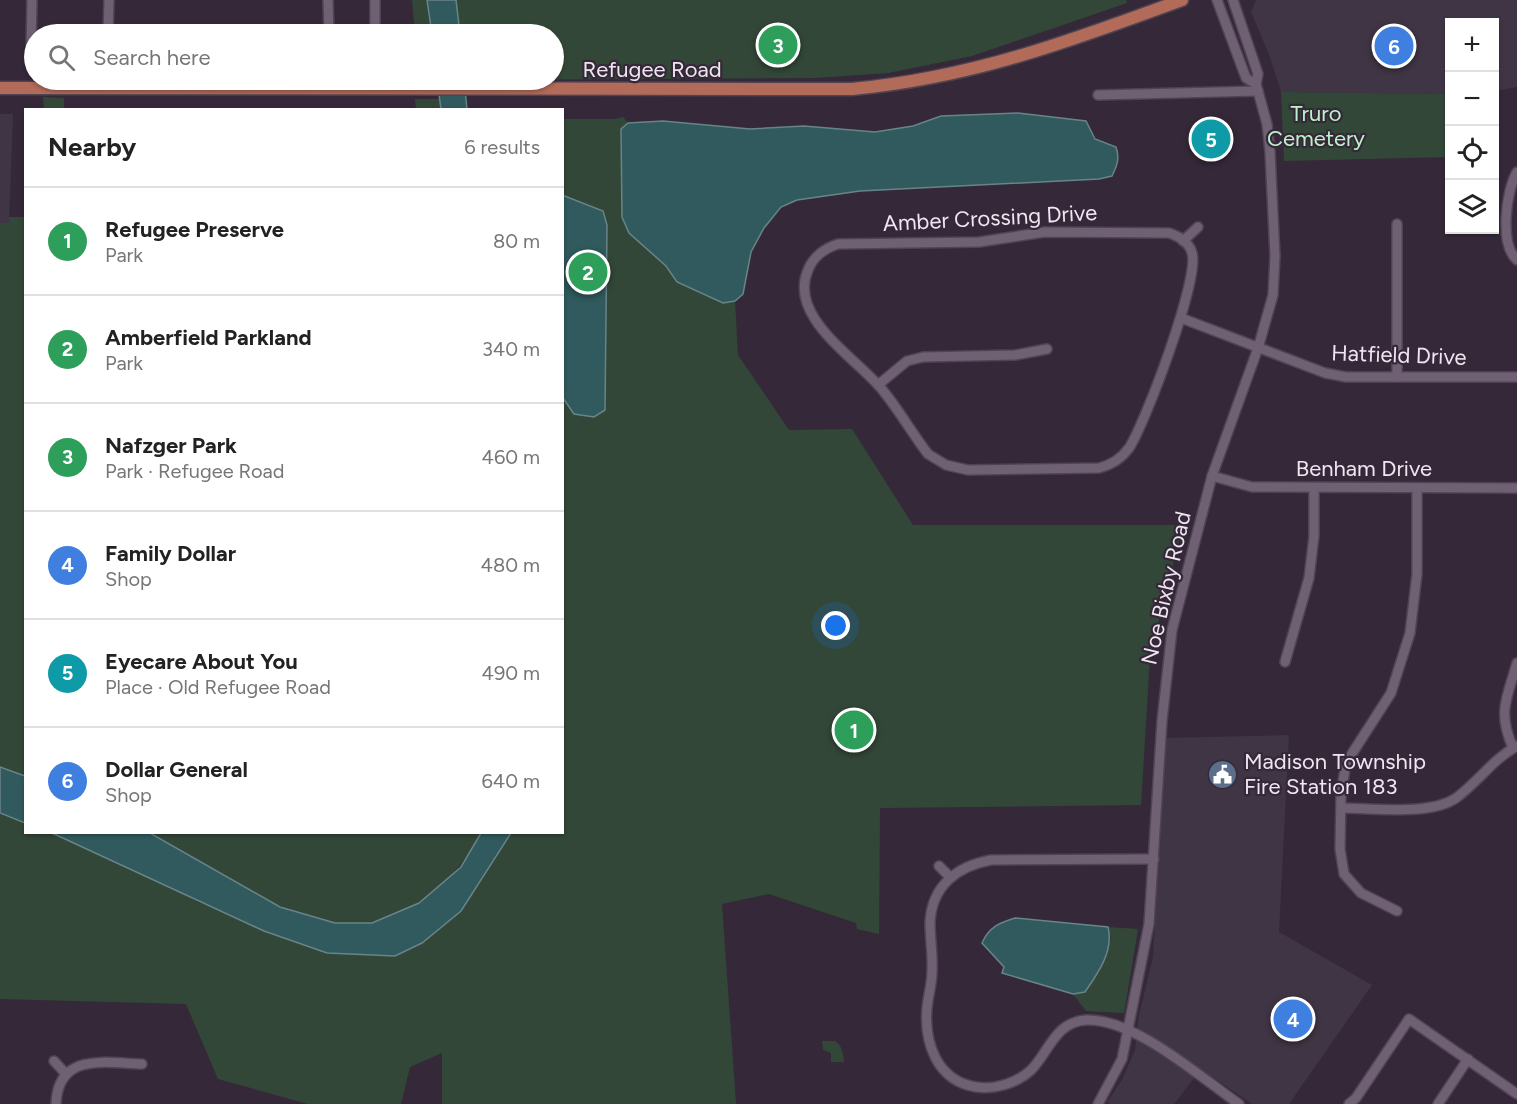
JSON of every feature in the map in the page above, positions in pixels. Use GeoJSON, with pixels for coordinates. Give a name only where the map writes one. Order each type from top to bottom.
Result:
{"type":"FeatureCollection","features":[{"type":"Feature","properties":{"kind":"main road","name":"Refugee Road"},"geometry":{"type":"LineString","coordinates":[[416,90],[816,90],[917,82],[1007,61],[1182,0]]}},
{"type":"Feature","properties":{"kind":"main road","name":"Refugee Road"},"geometry":{"type":"LineString","coordinates":[[0,88],[24,87]]}},
{"type":"Feature","properties":{"kind":"street"},"geometry":{"type":"LineString","coordinates":[[32,0],[32,24]]}},
{"type":"Feature","properties":{"kind":"street"},"geometry":{"type":"LineString","coordinates":[[108,24],[109,0]]}},
{"type":"Feature","properties":{"kind":"street"},"geometry":{"type":"LineString","coordinates":[[328,0],[329,24]]}},
{"type":"Feature","properties":{"kind":"street"},"geometry":{"type":"LineString","coordinates":[[375,0],[375,24]]}},
{"type":"Feature","properties":{"kind":"street","name":"Noe Bixby Road"},"geometry":{"type":"LineString","coordinates":[[1217,0],[1246,78],[1257,87]]}},
{"type":"Feature","properties":{"kind":"street","name":"Noe Bixby Road"},"geometry":{"type":"LineString","coordinates":[[1098,1104],[1119,1068],[1149,924],[1168,652],[1177,608],[1212,476],[1272,303],[1275,271],[1269,144],[1257,87],[1258,74],[1233,0]]}},
{"type":"Feature","properties":{"kind":"street"},"geometry":{"type":"LineString","coordinates":[[1098,95],[1257,87]]}},
{"type":"Feature","properties":{"kind":"street"},"geometry":{"type":"LineString","coordinates":[[1516,259],[1507,244],[1507,198],[1517,172]]}},
{"type":"Feature","properties":{"kind":"street"},"geometry":{"type":"LineString","coordinates":[[1397,377],[1398,224]]}},
{"type":"Feature","properties":{"kind":"street"},"geometry":{"type":"LineString","coordinates":[[1047,349],[1015,355],[923,357],[907,361],[878,385],[928,454],[946,465],[968,470],[1089,470],[1108,465],[1124,454],[1134,439],[1181,318],[1191,283],[1193,259],[1184,241],[1198,226]]}},
{"type":"Feature","properties":{"kind":"street","name":"Amber Crossing Drive"},"geometry":{"type":"LineString","coordinates":[[878,385],[809,313],[803,295],[807,271],[824,250],[844,243],[979,242],[1045,232],[1157,232],[1168,233],[1184,241]]}},
{"type":"Feature","properties":{"kind":"street","name":"Hatfield Drive"},"geometry":{"type":"LineString","coordinates":[[1181,318],[1325,374],[1346,377],[1517,377]]}},
{"type":"Feature","properties":{"kind":"street","name":"Benham Drive"},"geometry":{"type":"LineString","coordinates":[[1212,476],[1252,487],[1517,488]]}},
{"type":"Feature","properties":{"kind":"street"},"geometry":{"type":"LineString","coordinates":[[1285,662],[1310,578],[1314,536],[1314,488]]}},
{"type":"Feature","properties":{"kind":"street"},"geometry":{"type":"LineString","coordinates":[[1398,911],[1361,893],[1344,874],[1341,862],[1341,808],[1346,763],[1391,693],[1410,633],[1417,574],[1417,488]]}},
{"type":"Feature","properties":{"kind":"street"},"geometry":{"type":"LineString","coordinates":[[1341,808],[1415,809],[1437,806],[1454,799],[1499,757],[1515,747],[1503,721],[1504,708],[1517,663]]}},
{"type":"Feature","properties":{"kind":"street"},"geometry":{"type":"LineString","coordinates":[[1154,859],[991,860],[969,866],[950,877],[941,887],[931,914],[932,972],[927,1017],[928,1043],[937,1063],[945,1073],[977,1088],[1002,1086],[1032,1069],[1059,1032],[1074,1023],[1092,1020],[1128,1029],[1239,1104]]}},
{"type":"Feature","properties":{"kind":"street"},"geometry":{"type":"LineString","coordinates":[[939,866],[950,877]]}},
{"type":"Feature","properties":{"kind":"street"},"geometry":{"type":"LineString","coordinates":[[1349,1104],[1356,1098],[1409,1019],[1517,1094]]}},
{"type":"Feature","properties":{"kind":"street"},"geometry":{"type":"LineString","coordinates":[[1438,1104],[1468,1059]]}},
{"type":"Feature","properties":{"kind":"street"},"geometry":{"type":"LineString","coordinates":[[54,1061],[66,1074]]}},
{"type":"Feature","properties":{"kind":"street"},"geometry":{"type":"LineString","coordinates":[[56,1104],[58,1087],[66,1074],[84,1064],[142,1064]]}},
{"type":"Feature","properties":{"kind":"shaded area"},"geometry":{"type":"Polygon","coordinates":[[[427,0],[456,0],[459,24],[431,24],[427,0]]]}},
{"type":"Feature","properties":{"kind":"shaded area"},"geometry":{"type":"Polygon","coordinates":[[[1256,0],[1517,0],[1517,87],[1499,90],[1499,18],[1445,18],[1445,94],[1281,92],[1270,57],[1251,12],[1256,0]]]}},
{"type":"Feature","properties":{"kind":"shaded area"},"geometry":{"type":"Polygon","coordinates":[[[438,90],[465,90],[467,108],[441,108],[438,90]]]}},
{"type":"Feature","properties":{"kind":"shaded area"},"geometry":{"type":"Polygon","coordinates":[[[1018,113],[1086,121],[1095,139],[1116,147],[1118,155],[1112,176],[1099,179],[860,191],[797,200],[781,207],[764,228],[751,252],[743,294],[735,301],[723,303],[677,282],[666,266],[629,233],[622,217],[621,129],[628,123],[663,121],[750,129],[804,126],[875,132],[913,126],[941,116],[1018,113]]]}},
{"type":"Feature","properties":{"kind":"shaded area"},"geometry":{"type":"Polygon","coordinates":[[[0,114],[13,114],[9,223],[0,223],[0,114]]]}},
{"type":"Feature","properties":{"kind":"shaded area"},"geometry":{"type":"Polygon","coordinates":[[[564,196],[603,211],[607,225],[605,410],[594,417],[574,414],[564,399],[564,196]]]}},
{"type":"Feature","properties":{"kind":"shaded area"},"geometry":{"type":"Polygon","coordinates":[[[1289,735],[1279,932],[1372,985],[1289,1104],[1252,1104],[1201,1069],[1174,1104],[1110,1104],[1107,1102],[1122,1080],[1135,1050],[1139,1015],[1153,957],[1165,738],[1289,735]]]}},
{"type":"Feature","properties":{"kind":"shaded area"},"geometry":{"type":"Polygon","coordinates":[[[0,767],[24,776],[24,823],[0,813],[0,767]]]}},
{"type":"Feature","properties":{"kind":"shaded area"},"geometry":{"type":"Polygon","coordinates":[[[54,834],[152,834],[280,907],[335,923],[372,923],[419,903],[461,867],[480,834],[510,834],[461,911],[422,943],[395,956],[327,953],[264,931],[54,834]]]}},
{"type":"Feature","properties":{"kind":"shaded area"},"geometry":{"type":"Polygon","coordinates":[[[1015,918],[1108,927],[1107,953],[1085,992],[1073,994],[1002,973],[1004,967],[982,943],[995,926],[1015,918]]]}},
{"type":"Feature","properties":{"kind":"green space"},"geometry":{"type":"Polygon","coordinates":[[[412,0],[1126,0],[1127,3],[972,56],[888,73],[815,78],[564,79],[564,24],[414,24],[412,0]]]}},
{"type":"Feature","properties":{"kind":"green space","name":"Truro Cemetery"},"geometry":{"type":"Polygon","coordinates":[[[1281,92],[1445,94],[1445,157],[1284,161],[1281,92]]]}},
{"type":"Feature","properties":{"kind":"green space"},"geometry":{"type":"Polygon","coordinates":[[[43,97],[64,98],[64,108],[44,108],[43,97]]]}},
{"type":"Feature","properties":{"kind":"green space"},"geometry":{"type":"Polygon","coordinates":[[[415,99],[440,99],[441,108],[416,108],[415,99]]]}},
{"type":"Feature","properties":{"kind":"green space"},"geometry":{"type":"Polygon","coordinates":[[[623,117],[628,123],[621,129],[622,217],[629,233],[666,266],[677,282],[723,303],[735,301],[738,355],[789,430],[852,429],[913,525],[1183,525],[1150,656],[1141,805],[880,808],[879,934],[857,929],[856,923],[769,894],[722,904],[736,1104],[442,1104],[442,1053],[410,1067],[401,1104],[308,1104],[218,1079],[186,1004],[0,999],[0,814],[24,823],[24,834],[63,836],[142,872],[200,903],[395,956],[496,834],[564,834],[564,119],[623,117]]]}},
{"type":"Feature","properties":{"kind":"green space"},"geometry":{"type":"Polygon","coordinates":[[[9,217],[24,217],[24,776],[0,767],[0,223],[9,223],[9,217]]]}},
{"type":"Feature","properties":{"kind":"green space"},"geometry":{"type":"Polygon","coordinates":[[[152,834],[480,834],[456,870],[436,890],[412,906],[371,923],[343,924],[314,919],[285,908],[256,894],[152,834]]]}},
{"type":"Feature","properties":{"kind":"green space"},"geometry":{"type":"Polygon","coordinates":[[[1108,927],[1138,929],[1124,1013],[1086,1011],[1073,994],[1085,992],[1111,939],[1108,927]]]}},
{"type":"Feature","properties":{"kind":"green space"},"geometry":{"type":"Polygon","coordinates":[[[822,1041],[838,1043],[844,1062],[831,1062],[831,1053],[823,1050],[822,1041]]]}},
{"type":"Feature","properties":{"kind":"place","name":"Nafzger Park"},"geometry":{"type":"Point","coordinates":[778,45]}},
{"type":"Feature","properties":{"kind":"place","name":"Dollar General"},"geometry":{"type":"Point","coordinates":[1394,46]}},
{"type":"Feature","properties":{"kind":"place","name":"Eyecare About You"},"geometry":{"type":"Point","coordinates":[1211,139]}},
{"type":"Feature","properties":{"kind":"place","name":"Amberfield Parkland"},"geometry":{"type":"Point","coordinates":[588,272]}},
{"type":"Feature","properties":{"kind":"place","name":"Refugee Preserve"},"geometry":{"type":"Point","coordinates":[854,730]}},
{"type":"Feature","properties":{"kind":"place","name":"Madison Township Fire Station 183"},"geometry":{"type":"Point","coordinates":[1223,774]}},
{"type":"Feature","properties":{"kind":"place","name":"Family Dollar"},"geometry":{"type":"Point","coordinates":[1293,1019]}}]}
